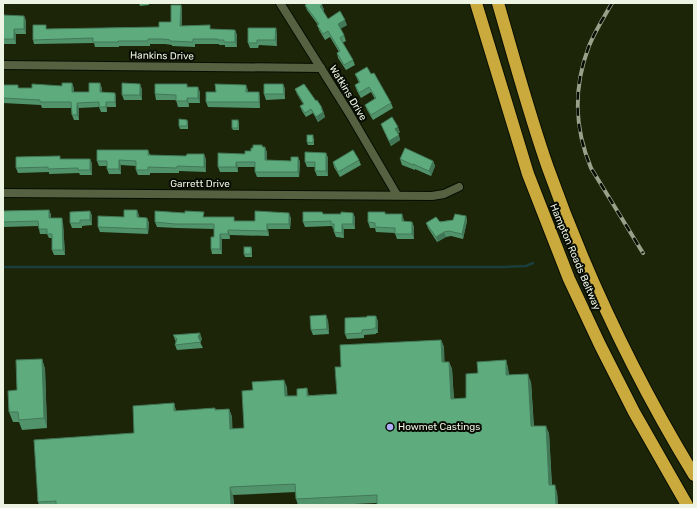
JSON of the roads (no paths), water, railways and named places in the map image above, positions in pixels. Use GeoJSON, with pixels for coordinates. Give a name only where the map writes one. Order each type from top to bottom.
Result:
{"type":"FeatureCollection","features":[{"type":"Feature","properties":{"kind":"highway","name":"Hampton Roads Beltway"},"geometry":{"type":"LineString","coordinates":[[476,3],[528,174],[569,279],[600,346],[634,412],[687,505]]}},
{"type":"Feature","properties":{"kind":"highway","name":"Hampton Roads Beltway"},"geometry":{"type":"LineString","coordinates":[[498,3],[534,127],[579,248],[623,347],[660,417],[694,475]]}},
{"type":"Feature","properties":{"kind":"street","name":"Watkins Drive"},"geometry":{"type":"LineString","coordinates":[[280,3],[397,195]]}},
{"type":"Feature","properties":{"kind":"street","name":"Hankins Drive"},"geometry":{"type":"LineString","coordinates":[[3,65],[321,68]]}},
{"type":"Feature","properties":{"kind":"street","name":"Garrett Drive"},"geometry":{"type":"LineString","coordinates":[[3,193],[439,195],[450,192],[459,187]]}},
{"type":"Feature","properties":{"kind":"waterway"},"geometry":{"type":"LineString","coordinates":[[3,267],[503,267],[526,266],[533,263]]}},
{"type":"Feature","properties":{"kind":"railway"},"geometry":{"type":"LineString","coordinates":[[612,3],[594,35],[584,62],[578,92],[579,122],[581,138],[591,168],[643,253]]}},
{"type":"Feature","properties":{"kind":"place","name":"Howmet Castings"},"geometry":{"type":"Point","coordinates":[390,427]}}]}
